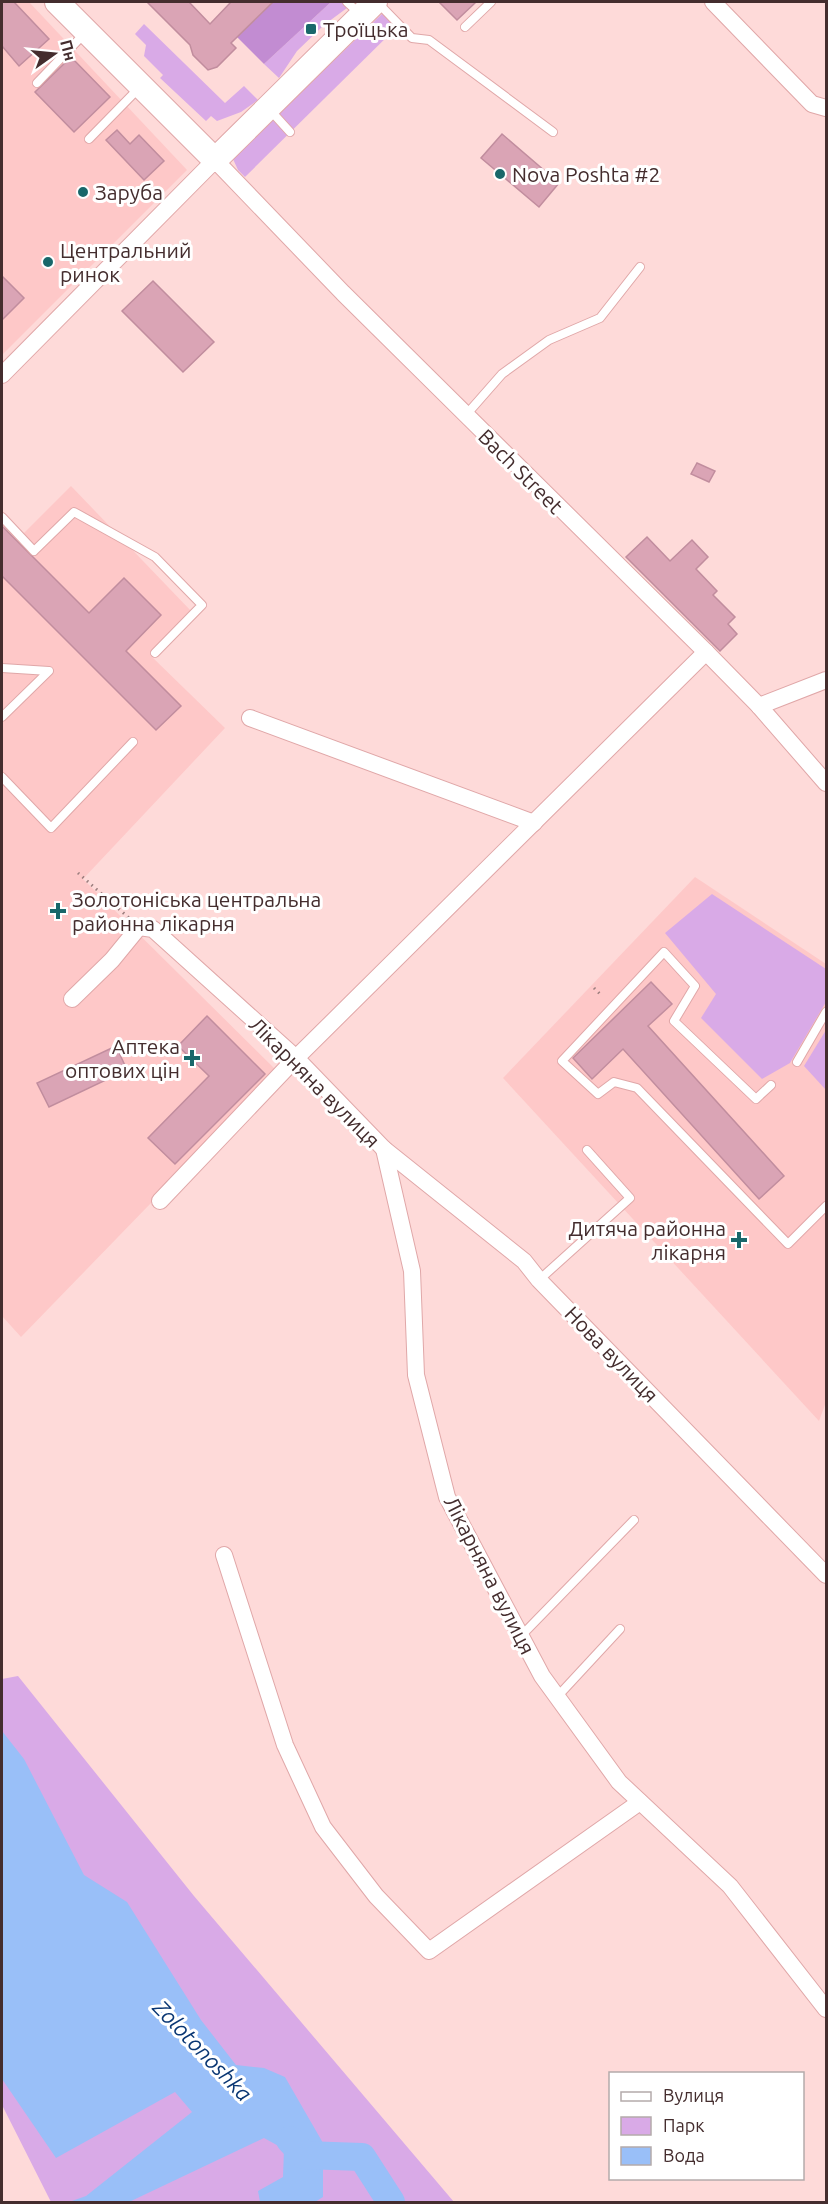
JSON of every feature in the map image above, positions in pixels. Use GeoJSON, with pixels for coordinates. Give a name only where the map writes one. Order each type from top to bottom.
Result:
{"type":"FeatureCollection","features":[{"type":"Feature","properties":{"kind":"main road"},"geometry":{"type":"LineString","coordinates":[[57,2],[215,160],[365,5]]}},
{"type":"Feature","properties":{"kind":"street"},"geometry":{"type":"LineString","coordinates":[[713,2],[819,106],[826,118]]}},
{"type":"Feature","properties":{"kind":"street"},"geometry":{"type":"LineString","coordinates":[[2,375],[215,160]]}},
{"type":"Feature","properties":{"kind":"street","name":"Bach Street"},"geometry":{"type":"LineString","coordinates":[[215,160],[465,416],[759,706],[826,783]]}},
{"type":"Feature","properties":{"kind":"street"},"geometry":{"type":"LineString","coordinates":[[160,1201],[296,1058],[706,652]]}},
{"type":"Feature","properties":{"kind":"street"},"geometry":{"type":"LineString","coordinates":[[759,706],[826,680]]}},
{"type":"Feature","properties":{"kind":"street"},"geometry":{"type":"LineString","coordinates":[[250,717],[534,823]]}},
{"type":"Feature","properties":{"kind":"street"},"geometry":{"type":"LineString","coordinates":[[72,999],[112,960],[139,927]]}},
{"type":"Feature","properties":{"kind":"street","name":"Лікарняна вулиця"},"geometry":{"type":"LineString","coordinates":[[139,927],[153,929],[296,1058],[384,1149],[412,1271],[417,1375],[447,1497],[542,1676],[619,1782],[730,1886],[826,2008]]}},
{"type":"Feature","properties":{"kind":"street","name":"Нова вулиця"},"geometry":{"type":"LineString","coordinates":[[384,1149],[524,1261],[539,1280],[826,1573]]}},
{"type":"Feature","properties":{"kind":"street"},"geometry":{"type":"LineString","coordinates":[[224,1555],[285,1745],[323,1827],[376,1896],[429,1951],[640,1802]]}},
{"type":"Feature","properties":{"kind":"lane"},"geometry":{"type":"LineString","coordinates":[[465,27],[491,2]]}},
{"type":"Feature","properties":{"kind":"lane"},"geometry":{"type":"LineString","coordinates":[[365,5],[412,38],[429,40],[553,132]]}},
{"type":"Feature","properties":{"kind":"lane"},"geometry":{"type":"LineString","coordinates":[[37,83],[87,31]]}},
{"type":"Feature","properties":{"kind":"lane"},"geometry":{"type":"LineString","coordinates":[[89,139],[141,86]]}},
{"type":"Feature","properties":{"kind":"lane"},"geometry":{"type":"LineString","coordinates":[[268,107],[290,132]]}},
{"type":"Feature","properties":{"kind":"lane"},"geometry":{"type":"LineString","coordinates":[[465,416],[502,374],[549,340],[600,318],[640,267]]}},
{"type":"Feature","properties":{"kind":"lane"},"geometry":{"type":"LineString","coordinates":[[2,517],[33,551],[74,512],[155,558],[202,605],[155,653]]}},
{"type":"Feature","properties":{"kind":"lane"},"geometry":{"type":"LineString","coordinates":[[2,668],[49,671],[2,717]]}},
{"type":"Feature","properties":{"kind":"lane"},"geometry":{"type":"LineString","coordinates":[[2,777],[51,828],[133,742]]}},
{"type":"Feature","properties":{"kind":"lane"},"geometry":{"type":"LineString","coordinates":[[771,1085],[756,1099],[674,1021],[695,986],[664,952],[562,1060],[598,1094],[614,1082],[637,1088],[788,1244],[826,1206]]}},
{"type":"Feature","properties":{"kind":"lane"},"geometry":{"type":"LineString","coordinates":[[797,1062],[826,1012]]}},
{"type":"Feature","properties":{"kind":"lane"},"geometry":{"type":"LineString","coordinates":[[539,1280],[630,1197],[587,1150]]}},
{"type":"Feature","properties":{"kind":"lane"},"geometry":{"type":"LineString","coordinates":[[521,1636],[634,1520]]}},
{"type":"Feature","properties":{"kind":"lane"},"geometry":{"type":"LineString","coordinates":[[557,1697],[620,1629]]}},
{"type":"Feature","properties":{"kind":"path"},"geometry":{"type":"LineString","coordinates":[[78,873],[139,927]]}},
{"type":"Feature","properties":{"kind":"path"},"geometry":{"type":"LineString","coordinates":[[594,988],[602,996]]}},
{"type":"Feature","properties":{"kind":"shaded area","name":"Центральний ринок"},"geometry":{"type":"Polygon","coordinates":[[[2,2],[29,2],[187,170],[2,355],[2,2]]]}},
{"type":"Feature","properties":{"kind":"shaded area"},"geometry":{"type":"Polygon","coordinates":[[[273,2],[331,2],[264,64],[237,37],[273,2]]]}},
{"type":"Feature","properties":{"kind":"shaded area","name":"Золотоніська центральна районна лікарня"},"geometry":{"type":"Polygon","coordinates":[[[71,486],[192,612],[150,655],[225,728],[83,879],[278,1072],[21,1337],[2,1316],[2,515],[21,536],[71,486]]]}},
{"type":"Feature","properties":{"kind":"shaded area","name":"Дитяча районна лікарня"},"geometry":{"type":"Polygon","coordinates":[[[695,877],[826,964],[826,1402],[819,1421],[503,1078],[695,877]]]}},
{"type":"Feature","properties":{"kind":"green space"},"geometry":{"type":"Polygon","coordinates":[[[331,2],[347,2],[351,5],[324,25],[297,51],[279,78],[264,64],[331,2]]]}},
{"type":"Feature","properties":{"kind":"green space"},"geometry":{"type":"Polygon","coordinates":[[[385,11],[399,25],[245,177],[238,170],[233,159],[385,11]]]}},
{"type":"Feature","properties":{"kind":"green space"},"geometry":{"type":"Polygon","coordinates":[[[144,24],[225,103],[244,86],[258,100],[241,112],[217,121],[211,116],[206,121],[160,78],[163,75],[144,56],[146,45],[135,34],[144,24]]]}},
{"type":"Feature","properties":{"kind":"green space"},"geometry":{"type":"Polygon","coordinates":[[[712,894],[826,969],[826,1002],[790,1063],[762,1079],[701,1018],[716,994],[665,933],[712,894]]]}},
{"type":"Feature","properties":{"kind":"green space"},"geometry":{"type":"Polygon","coordinates":[[[826,1030],[826,1090],[804,1066],[826,1030]]]}},
{"type":"Feature","properties":{"kind":"green space"},"geometry":{"type":"Polygon","coordinates":[[[18,1676],[194,1896],[454,2202],[51,2202],[2,2105],[2,1679],[18,1676]]]}},
{"type":"Feature","properties":{"kind":"water"},"geometry":{"type":"Polygon","coordinates":[[[2,1731],[24,1759],[84,1875],[127,1902],[201,2020],[236,2065],[264,2068],[285,2077],[323,2143],[323,2197],[315,2202],[260,2202],[258,2191],[283,2177],[284,2149],[264,2138],[129,2202],[69,2202],[86,2196],[192,2112],[175,2092],[56,2158],[2,2079],[2,1731]]]}},
{"type":"Feature","properties":{"kind":"building"},"geometry":{"type":"Polygon","coordinates":[[[2,2],[14,2],[49,39],[19,66],[2,46],[2,2]]]}},
{"type":"Feature","properties":{"kind":"building"},"geometry":{"type":"Polygon","coordinates":[[[147,2],[189,2],[210,24],[231,2],[273,2],[231,43],[236,48],[217,67],[208,70],[193,55],[190,45],[147,2]]]}},
{"type":"Feature","properties":{"kind":"building"},"geometry":{"type":"Polygon","coordinates":[[[439,2],[476,2],[457,20],[439,2]]]}},
{"type":"Feature","properties":{"kind":"building"},"geometry":{"type":"Polygon","coordinates":[[[71,57],[110,97],[74,132],[35,92],[71,57]]]}},
{"type":"Feature","properties":{"kind":"building"},"geometry":{"type":"Polygon","coordinates":[[[117,130],[130,144],[139,135],[164,161],[144,180],[106,140],[117,130]]]}},
{"type":"Feature","properties":{"kind":"building"},"geometry":{"type":"Polygon","coordinates":[[[502,134],[559,183],[539,207],[481,158],[502,134]]]}},
{"type":"Feature","properties":{"kind":"building"},"geometry":{"type":"Polygon","coordinates":[[[2,276],[24,298],[2,320],[2,276]]]}},
{"type":"Feature","properties":{"kind":"building"},"geometry":{"type":"Polygon","coordinates":[[[153,281],[214,342],[183,372],[122,311],[153,281]]]}},
{"type":"Feature","properties":{"kind":"building"},"geometry":{"type":"Polygon","coordinates":[[[697,463],[715,471],[709,482],[691,474],[697,463]]]}},
{"type":"Feature","properties":{"kind":"building"},"geometry":{"type":"Polygon","coordinates":[[[2,526],[89,613],[124,578],[161,615],[126,651],[181,706],[156,730],[2,576],[2,526]]]}},
{"type":"Feature","properties":{"kind":"building"},"geometry":{"type":"Polygon","coordinates":[[[647,537],[670,561],[692,540],[708,557],[696,569],[717,591],[713,595],[735,617],[728,624],[737,634],[720,651],[626,557],[647,537]]]}},
{"type":"Feature","properties":{"kind":"building"},"geometry":{"type":"Polygon","coordinates":[[[651,982],[672,1004],[648,1026],[784,1176],[759,1199],[623,1049],[592,1079],[573,1058],[651,982]]]}},
{"type":"Feature","properties":{"kind":"building"},"geometry":{"type":"Polygon","coordinates":[[[207,1016],[265,1074],[175,1164],[148,1138],[209,1076],[178,1046],[207,1016]]]}},
{"type":"Feature","properties":{"kind":"building"},"geometry":{"type":"Polygon","coordinates":[[[116,1046],[127,1070],[49,1107],[37,1083],[116,1046]]]}},
{"type":"Feature","properties":{"kind":"waterway","name":"Zolotonoshka"},"geometry":{"type":"LineString","coordinates":[[290,2140],[304,2155],[362,2157],[391,2202]]}},
{"type":"Feature","properties":{"kind":"place","name":"Троїцька"},"geometry":{"type":"Point","coordinates":[311,29]}},
{"type":"Feature","properties":{"kind":"place","name":"Nova Poshta #2"},"geometry":{"type":"Point","coordinates":[500,174]}},
{"type":"Feature","properties":{"kind":"place","name":"Заруба"},"geometry":{"type":"Point","coordinates":[83,192]}},
{"type":"Feature","properties":{"kind":"place","name":"Центральний ринок"},"geometry":{"type":"Point","coordinates":[48,262]}},
{"type":"Feature","properties":{"kind":"place","name":"Золотоніська центральна районна лікарня"},"geometry":{"type":"Point","coordinates":[58,911]}},
{"type":"Feature","properties":{"kind":"place","name":"Аптека оптових цін"},"geometry":{"type":"Point","coordinates":[192,1058]}},
{"type":"Feature","properties":{"kind":"place","name":"Дитяча районна лікарня"},"geometry":{"type":"Point","coordinates":[739,1240]}}]}
